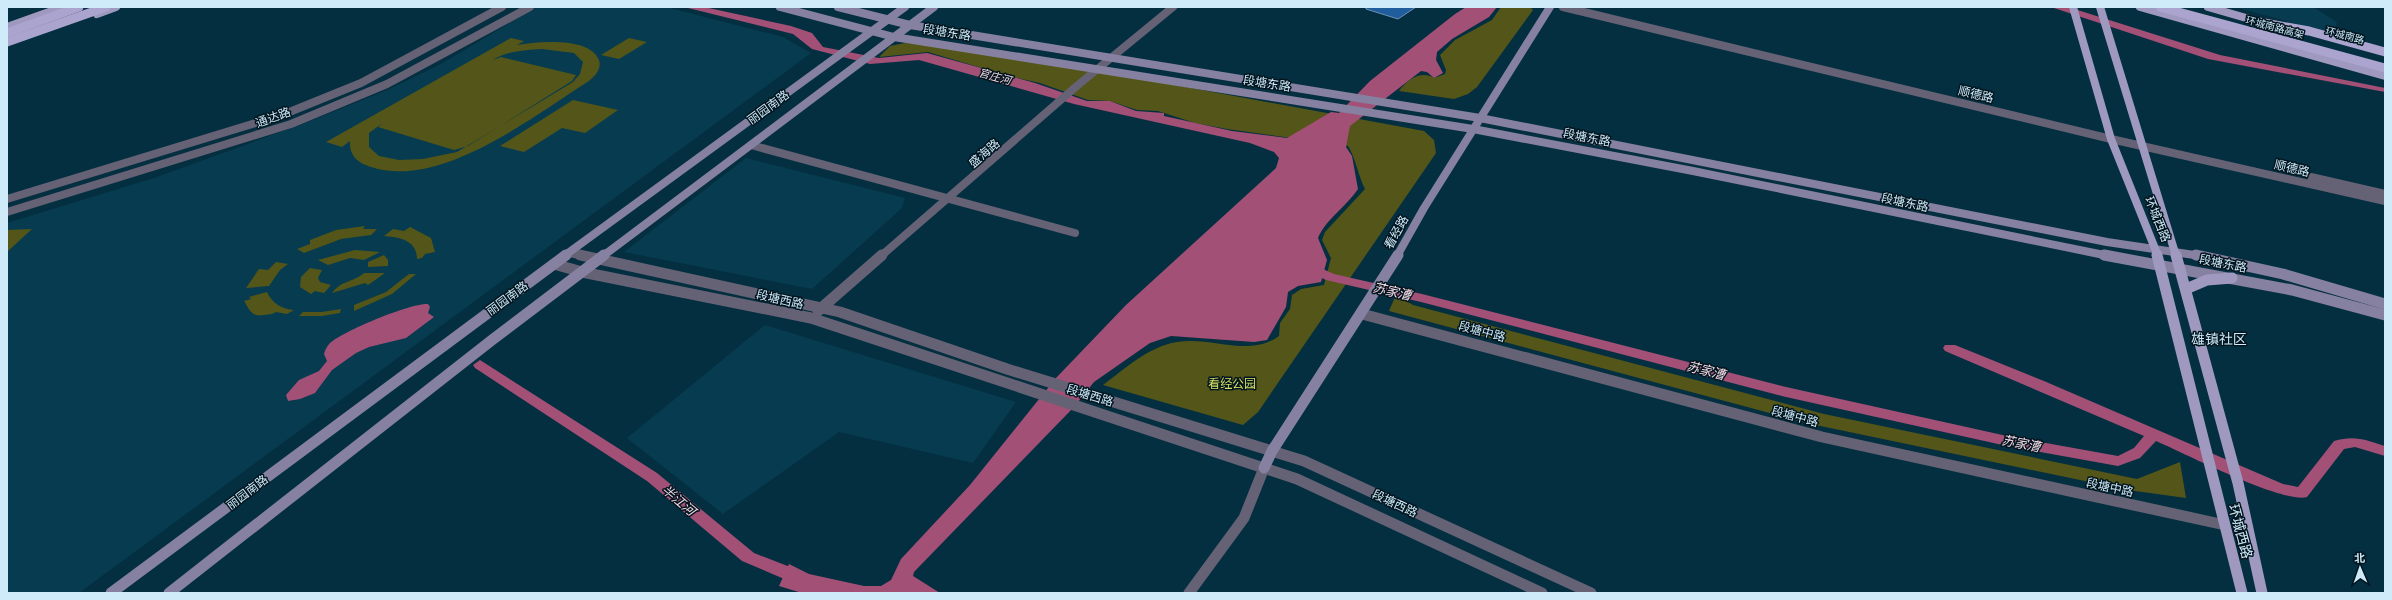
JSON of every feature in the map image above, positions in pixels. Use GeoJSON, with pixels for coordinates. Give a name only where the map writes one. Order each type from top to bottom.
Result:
{"type":"FeatureCollection","features":[{"type":"Feature","properties":{"kind":"highway"},"geometry":{"type":"LineString","coordinates":[[7,33],[79,7]]}},
{"type":"Feature","properties":{"kind":"highway"},"geometry":{"type":"LineString","coordinates":[[7,42],[106,7]]}},
{"type":"Feature","properties":{"kind":"highway","name":"环城南路高架"},"geometry":{"type":"LineString","coordinates":[[2160,7],[2385,68]]}},
{"type":"Feature","properties":{"kind":"highway","name":"环城南路高架"},"geometry":{"type":"LineString","coordinates":[[2183,7],[2385,62]]}},
{"type":"Feature","properties":{"kind":"highway"},"geometry":{"type":"LineString","coordinates":[[2259,22],[2309,31],[2385,52]]}},
{"type":"Feature","properties":{"kind":"highway"},"geometry":{"type":"LineString","coordinates":[[2242,36],[2385,74]]}},
{"type":"Feature","properties":{"kind":"main road"},"geometry":{"type":"LineString","coordinates":[[7,27],[63,7]]}},
{"type":"Feature","properties":{"kind":"main road"},"geometry":{"type":"LineString","coordinates":[[7,46],[116,7]]}},
{"type":"Feature","properties":{"kind":"main road","name":"段塘东路"},"geometry":{"type":"LineString","coordinates":[[780,7],[894,36],[1473,129],[1693,171],[2063,248],[2160,264],[2292,290],[2385,315]]}},
{"type":"Feature","properties":{"kind":"main road","name":"段塘东路"},"geometry":{"type":"LineString","coordinates":[[838,7],[910,25],[1110,59],[1480,118],[2100,241],[2175,251],[2344,290],[2385,304]]}},
{"type":"Feature","properties":{"kind":"main road","name":"丽园南路"},"geometry":{"type":"LineString","coordinates":[[111,593],[431,354],[905,7]]}},
{"type":"Feature","properties":{"kind":"main road","name":"丽园南路"},"geometry":{"type":"LineString","coordinates":[[169,593],[492,340],[934,7]]}},
{"type":"Feature","properties":{"kind":"main road","name":"看经路"},"geometry":{"type":"LineString","coordinates":[[1264,468],[1272,451],[1362,314],[1473,129],[1550,7]]}},
{"type":"Feature","properties":{"kind":"main road","name":"环城西路"},"geometry":{"type":"LineString","coordinates":[[2073,7],[2076,22],[2111,135],[2160,264],[2200,430],[2242,593]]}},
{"type":"Feature","properties":{"kind":"main road","name":"环城西路"},"geometry":{"type":"LineString","coordinates":[[2100,7],[2186,289],[2238,483],[2262,593]]}},
{"type":"Feature","properties":{"kind":"main road"},"geometry":{"type":"LineString","coordinates":[[2140,7],[2242,36]]}},
{"type":"Feature","properties":{"kind":"main road","name":"环城南路"},"geometry":{"type":"LineString","coordinates":[[2208,7],[2385,56]]}},
{"type":"Feature","properties":{"kind":"main road"},"geometry":{"type":"LineString","coordinates":[[2186,289],[2207,280],[2232,278]]}},
{"type":"Feature","properties":{"kind":"street","name":"通达路"},"geometry":{"type":"LineString","coordinates":[[7,199],[282,115],[361,84],[502,7]]}},
{"type":"Feature","properties":{"kind":"street","name":"通达路"},"geometry":{"type":"LineString","coordinates":[[7,212],[291,124],[387,84],[530,7]]}},
{"type":"Feature","properties":{"kind":"street","name":"盛海路"},"geometry":{"type":"LineString","coordinates":[[811,318],[1078,85],[1173,7]]}},
{"type":"Feature","properties":{"kind":"street","name":"顺德路"},"geometry":{"type":"LineString","coordinates":[[1563,7],[2111,135]]}},
{"type":"Feature","properties":{"kind":"street","name":"顺德路"},"geometry":{"type":"LineString","coordinates":[[1584,7],[2385,201]]}},
{"type":"Feature","properties":{"kind":"street","name":"顺德路"},"geometry":{"type":"LineString","coordinates":[[2140,142],[2385,194]]}},
{"type":"Feature","properties":{"kind":"street"},"geometry":{"type":"LineString","coordinates":[[750,145],[948,200],[1075,233]]}},
{"type":"Feature","properties":{"kind":"street","name":"段塘西路"},"geometry":{"type":"LineString","coordinates":[[570,253],[840,312],[1043,380],[1304,461],[1591,593]]}},
{"type":"Feature","properties":{"kind":"street","name":"段塘西路"},"geometry":{"type":"LineString","coordinates":[[554,264],[582,272],[811,318],[1264,468],[1297,479],[1542,593]]}},
{"type":"Feature","properties":{"kind":"street","name":"段塘中路"},"geometry":{"type":"LineString","coordinates":[[1362,314],[1822,437],[2224,525]]}},
{"type":"Feature","properties":{"kind":"street"},"geometry":{"type":"LineString","coordinates":[[1189,593],[1244,518],[1264,468]]}},
{"type":"Feature","properties":{"kind":"shaded area"},"geometry":{"type":"Polygon","coordinates":[[[537,7],[666,7],[783,37],[811,53],[79,593],[7,593],[7,223],[157,177],[305,123],[385,91],[441,64],[537,7]]]}},
{"type":"Feature","properties":{"kind":"shaded area"},"geometry":{"type":"Polygon","coordinates":[[[2235,7],[2313,7],[2337,22],[2333,34],[2235,7]]]}},
{"type":"Feature","properties":{"kind":"shaded area"},"geometry":{"type":"Polygon","coordinates":[[[746,158],[905,198],[902,208],[812,289],[624,252],[746,158]]]}},
{"type":"Feature","properties":{"kind":"shaded area"},"geometry":{"type":"Polygon","coordinates":[[[765,325],[1016,402],[973,463],[839,432],[723,514],[627,438],[765,325]]]}},
{"type":"Feature","properties":{"kind":"green space"},"geometry":{"type":"Polygon","coordinates":[[[1501,7],[1530,7],[1533,10],[1477,87],[1468,94],[1454,99],[1399,91],[1406,83],[1415,77],[1424,75],[1434,78],[1445,74],[1446,70],[1440,55],[1455,40],[1492,20],[1501,7]]]}},
{"type":"Feature","properties":{"kind":"green space"},"geometry":{"type":"Polygon","coordinates":[[[511,38],[524,41],[517,45],[562,42],[585,47],[593,52],[600,63],[596,75],[589,81],[514,130],[485,146],[456,159],[427,168],[398,171],[371,167],[355,158],[351,150],[350,141],[342,147],[326,142],[511,38]],[[542,49],[510,53],[493,60],[501,57],[576,75],[572,81],[498,128],[573,82],[580,74],[583,62],[574,53],[542,49]],[[384,122],[369,133],[369,147],[379,156],[399,160],[423,159],[457,152],[466,147],[454,150],[378,127],[384,122]]]}},
{"type":"Feature","properties":{"kind":"green space"},"geometry":{"type":"Polygon","coordinates":[[[629,38],[647,42],[619,59],[601,55],[629,38]]]}},
{"type":"Feature","properties":{"kind":"green space","name":"看经公园"},"geometry":{"type":"Polygon","coordinates":[[[905,43],[1110,73],[1424,131],[1434,140],[1436,153],[1258,412],[1243,425],[1103,385],[1147,353],[1166,345],[1190,341],[1243,346],[1267,342],[1279,336],[1280,323],[1290,309],[1292,295],[1301,289],[1324,285],[1331,258],[1322,240],[1325,232],[1365,189],[1348,146],[1227,129],[1195,123],[1158,111],[1137,110],[1110,101],[1088,100],[1040,83],[1012,77],[928,52],[879,57],[890,46],[905,43]]]}},
{"type":"Feature","properties":{"kind":"green space"},"geometry":{"type":"Polygon","coordinates":[[[573,100],[618,110],[585,133],[562,128],[524,152],[500,146],[573,100]]]}},
{"type":"Feature","properties":{"kind":"green space"},"geometry":{"type":"Polygon","coordinates":[[[365,226],[363,229],[377,229],[371,235],[341,239],[304,253],[297,249],[310,244],[310,240],[336,230],[365,226]]]}},
{"type":"Feature","properties":{"kind":"green space"},"geometry":{"type":"Polygon","coordinates":[[[410,227],[431,238],[435,252],[425,254],[422,258],[417,259],[414,248],[411,244],[395,237],[384,236],[393,229],[404,231],[410,227]]]}},
{"type":"Feature","properties":{"kind":"green space"},"geometry":{"type":"Polygon","coordinates":[[[32,229],[7,252],[7,230],[32,229]]]}},
{"type":"Feature","properties":{"kind":"green space"},"geometry":{"type":"Polygon","coordinates":[[[355,250],[380,252],[364,260],[350,258],[328,265],[318,260],[355,250]]]}},
{"type":"Feature","properties":{"kind":"green space"},"geometry":{"type":"Polygon","coordinates":[[[384,255],[388,260],[388,266],[368,267],[368,262],[384,255]]]}},
{"type":"Feature","properties":{"kind":"green space"},"geometry":{"type":"Polygon","coordinates":[[[276,262],[288,264],[280,270],[269,286],[246,288],[259,269],[268,270],[276,262]]]}},
{"type":"Feature","properties":{"kind":"green space"},"geometry":{"type":"Polygon","coordinates":[[[310,268],[322,270],[318,278],[320,282],[331,285],[324,293],[315,291],[311,294],[300,287],[301,277],[310,268]]]}},
{"type":"Feature","properties":{"kind":"green space"},"geometry":{"type":"Polygon","coordinates":[[[364,273],[385,273],[368,285],[365,283],[332,293],[343,284],[364,273]]]}},
{"type":"Feature","properties":{"kind":"green space"},"geometry":{"type":"Polygon","coordinates":[[[409,274],[416,274],[392,294],[354,311],[354,305],[386,292],[409,274]]]}},
{"type":"Feature","properties":{"kind":"green space"},"geometry":{"type":"Polygon","coordinates":[[[267,292],[278,305],[294,310],[287,314],[276,312],[264,315],[254,314],[244,301],[251,299],[249,297],[267,292]]]}},
{"type":"Feature","properties":{"kind":"green space"},"geometry":{"type":"Polygon","coordinates":[[[1396,295],[1413,305],[1824,414],[2137,479],[2180,462],[2186,498],[2128,490],[1811,424],[1389,311],[1396,295]]]}},
{"type":"Feature","properties":{"kind":"green space"},"geometry":{"type":"Polygon","coordinates":[[[341,309],[340,313],[322,316],[299,316],[303,312],[322,312],[341,309]]]}},
{"type":"Feature","properties":{"kind":"water","name":"官庄河"},"geometry":{"type":"Polygon","coordinates":[[[684,7],[704,7],[791,26],[812,33],[823,47],[879,58],[927,53],[1035,83],[1087,101],[1110,101],[1136,111],[1164,113],[1164,116],[1232,131],[1287,138],[1331,112],[1339,113],[1370,81],[1466,7],[1497,7],[1489,17],[1452,39],[1437,52],[1436,60],[1443,73],[1434,78],[1427,72],[1421,71],[1350,126],[1346,147],[1352,156],[1358,189],[1326,225],[1318,238],[1327,260],[1321,282],[1298,286],[1288,292],[1286,307],[1267,340],[1254,342],[1171,336],[1150,343],[1094,382],[1074,407],[914,572],[913,576],[940,593],[802,593],[779,586],[789,564],[809,574],[864,586],[881,586],[891,580],[901,559],[970,485],[1056,378],[1126,305],[1276,168],[1279,158],[1274,152],[1250,143],[1074,104],[919,60],[870,64],[812,49],[793,34],[684,7]]]}},
{"type":"Feature","properties":{"kind":"water"},"geometry":{"type":"Polygon","coordinates":[[[2051,7],[2068,7],[2220,55],[2385,88],[2385,92],[2208,59],[2051,7]]]}},
{"type":"Feature","properties":{"kind":"water"},"geometry":{"type":"Polygon","coordinates":[[[428,304],[430,307],[428,313],[434,317],[406,338],[369,347],[356,353],[332,370],[315,393],[300,399],[288,401],[286,395],[299,380],[319,371],[327,361],[324,354],[326,348],[337,338],[362,325],[393,313],[407,308],[428,304]]]}},
{"type":"Feature","properties":{"kind":"building"},"geometry":{"type":"Polygon","coordinates":[[[1366,7],[1416,7],[1398,19],[1366,9],[1366,7]]]}},
{"type":"Feature","properties":{"kind":"waterway","name":"苏家漕"},"geometry":{"type":"LineString","coordinates":[[1309,267],[1330,277],[1422,298],[1786,392],[2007,441],[2118,461],[2130,457],[2139,451],[2153,434]]}},
{"type":"Feature","properties":{"kind":"waterway","name":"苏家漕"},"geometry":{"type":"LineString","coordinates":[[1950,348],[2039,384],[2280,489],[2302,493],[2339,445],[2355,442],[2385,451]]}},
{"type":"Feature","properties":{"kind":"waterway","name":"半江河"},"geometry":{"type":"LineString","coordinates":[[480,365],[652,477],[748,557],[802,579]]}},
{"type":"Feature","properties":{"kind":"district","name":"雄镇社区"},"geometry":{"type":"Point","coordinates":[2219,338]}}]}
